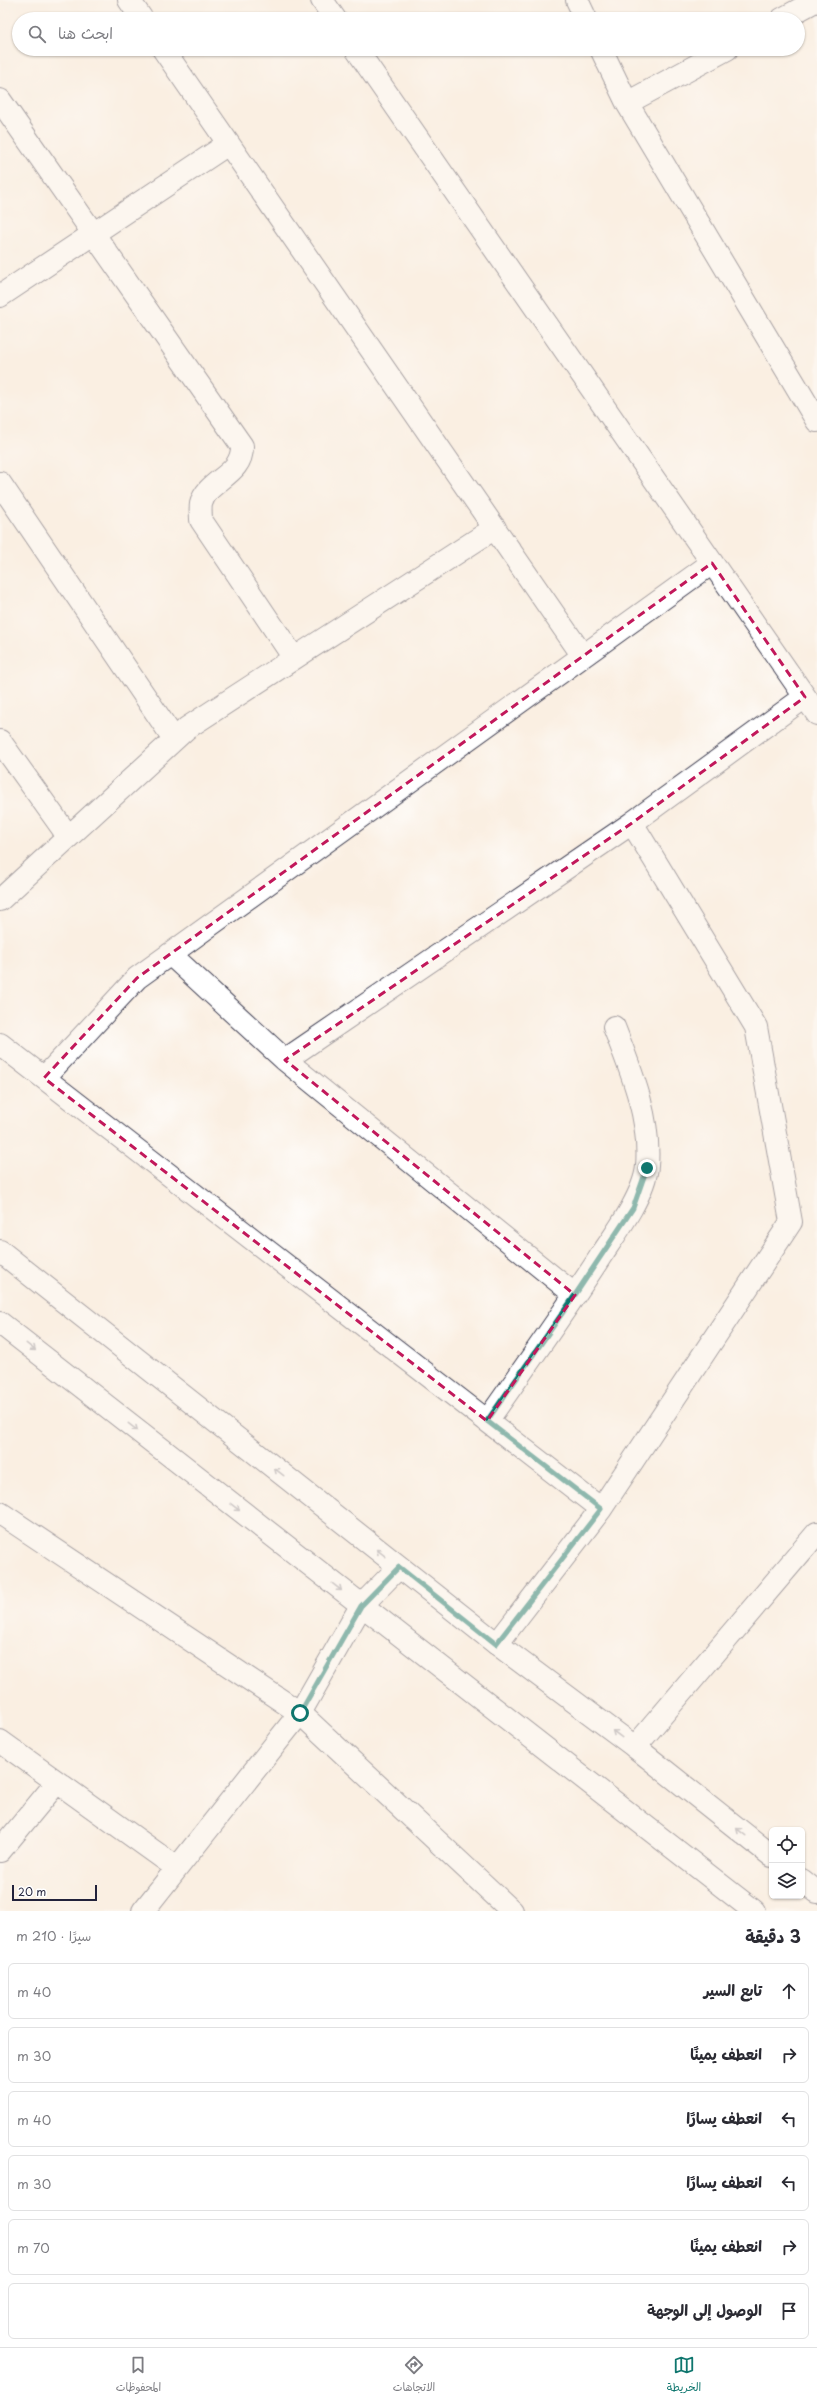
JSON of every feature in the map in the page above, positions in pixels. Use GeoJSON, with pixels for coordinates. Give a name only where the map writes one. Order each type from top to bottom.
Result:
{"type":"FeatureCollection","features":[{"type":"Feature","properties":{"kind":"street"},"geometry":{"type":"LineString","coordinates":[[129,0],[137,12]]}},
{"type":"Feature","properties":{"kind":"street"},"geometry":{"type":"LineString","coordinates":[[322,0],[330,12]]}},
{"type":"Feature","properties":{"kind":"street"},"geometry":{"type":"LineString","coordinates":[[577,0],[583,12]]}},
{"type":"Feature","properties":{"kind":"street"},"geometry":{"type":"LineString","coordinates":[[795,12],[817,0]]}},
{"type":"Feature","properties":{"kind":"street"},"geometry":{"type":"LineString","coordinates":[[168,56],[583,656]]}},
{"type":"Feature","properties":{"kind":"street"},"geometry":{"type":"LineString","coordinates":[[285,1060],[632,823],[811,705],[361,56]]}},
{"type":"Feature","properties":{"kind":"street"},"geometry":{"type":"LineString","coordinates":[[604,56],[627,103],[817,421]]}},
{"type":"Feature","properties":{"kind":"street"},"geometry":{"type":"LineString","coordinates":[[627,103],[714,56]]}},
{"type":"Feature","properties":{"kind":"street"},"geometry":{"type":"LineString","coordinates":[[0,100],[242,446],[243,457],[236,466],[210,490],[201,504],[201,520],[294,658]]}},
{"type":"Feature","properties":{"kind":"street"},"geometry":{"type":"LineString","coordinates":[[0,296],[228,144]]}},
{"type":"Feature","properties":{"kind":"street"},"geometry":{"type":"LineString","coordinates":[[0,483],[174,739]]}},
{"type":"Feature","properties":{"kind":"street"},"geometry":{"type":"LineString","coordinates":[[0,900],[187,728],[495,528]]}},
{"type":"Feature","properties":{"kind":"street"},"geometry":{"type":"LineString","coordinates":[[44,1078],[137,978],[712,563]]}},
{"type":"Feature","properties":{"kind":"street"},"geometry":{"type":"LineString","coordinates":[[0,742],[68,836]]}},
{"type":"Feature","properties":{"kind":"street"},"geometry":{"type":"LineString","coordinates":[[496,1644],[601,1509],[791,1222],[756,1027],[632,823]]}},
{"type":"Feature","properties":{"kind":"street"},"geometry":{"type":"LineString","coordinates":[[170,954],[285,1060],[575,1295]]}},
{"type":"Feature","properties":{"kind":"street"},"geometry":{"type":"LineString","coordinates":[[487,1421],[575,1295],[633,1208],[647,1168],[647,1130],[632,1072],[614,1027]]}},
{"type":"Feature","properties":{"kind":"street"},"geometry":{"type":"LineString","coordinates":[[0,1044],[601,1509]]}},
{"type":"Feature","properties":{"kind":"street"},"geometry":{"type":"LineString","coordinates":[[0,1251],[496,1644],[635,1747],[769,1854]]}},
{"type":"Feature","properties":{"kind":"street"},"geometry":{"type":"LineString","coordinates":[[0,1322],[361,1606],[754,1911]]}},
{"type":"Feature","properties":{"kind":"street"},"geometry":{"type":"LineString","coordinates":[[0,1513],[300,1713],[512,1911]]}},
{"type":"Feature","properties":{"kind":"street"},"geometry":{"type":"LineString","coordinates":[[635,1747],[817,1533]]}},
{"type":"Feature","properties":{"kind":"street"},"geometry":{"type":"LineString","coordinates":[[143,1911],[300,1713],[361,1606],[399,1567]]}},
{"type":"Feature","properties":{"kind":"street"},"geometry":{"type":"LineString","coordinates":[[0,1741],[177,1868]]}},
{"type":"Feature","properties":{"kind":"street"},"geometry":{"type":"LineString","coordinates":[[0,1851],[57,1782]]}},
{"type":"Feature","properties":{"kind":"street"},"geometry":{"type":"LineString","coordinates":[[805,1882],[817,1892]]}},
{"type":"Feature","properties":{"kind":"highlighted area"},"geometry":{"type":"Polygon","coordinates":[[[712,563],[805,697],[632,823],[285,1060],[575,1295],[487,1421],[44,1078],[137,978],[712,563]]]}},
{"type":"Feature","properties":{"kind":"route"},"geometry":{"type":"LineString","coordinates":[[300,1713],[361,1606],[399,1567],[496,1644],[601,1509],[487,1421],[575,1295],[633,1208],[647,1168]]}}]}
